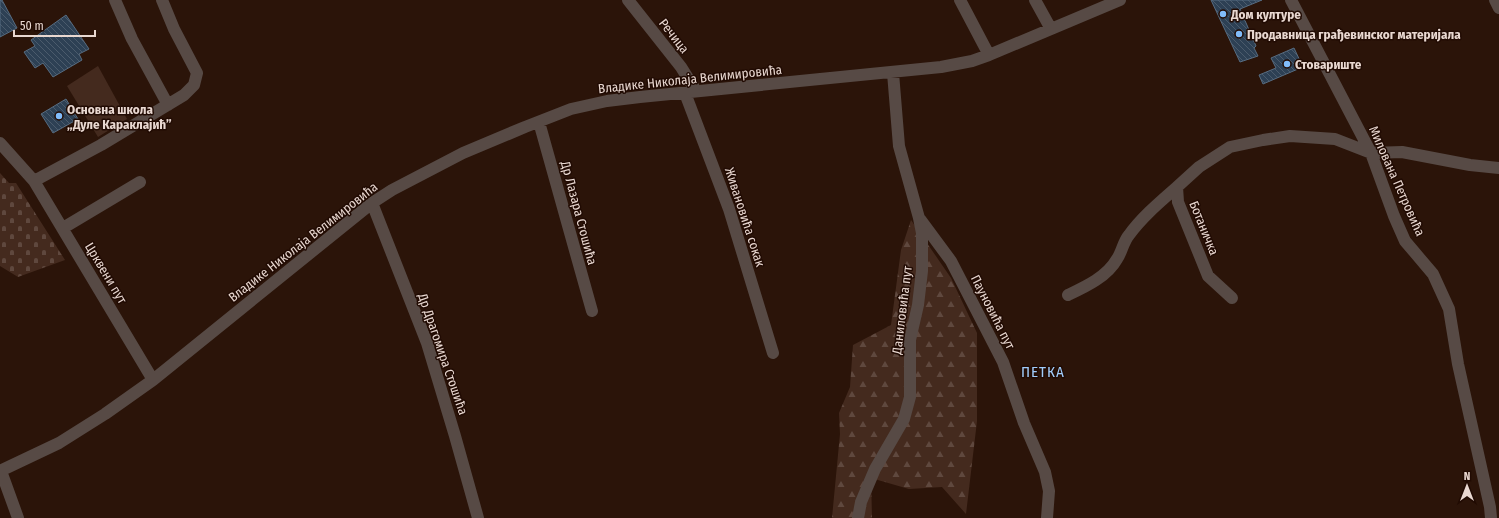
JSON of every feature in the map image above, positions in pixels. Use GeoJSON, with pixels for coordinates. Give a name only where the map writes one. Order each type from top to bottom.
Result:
{"type":"FeatureCollection","features":[{"type":"Feature","properties":{"kind":"street"},"geometry":{"type":"LineString","coordinates":[[114,0],[132,39],[168,105]]}},
{"type":"Feature","properties":{"kind":"street"},"geometry":{"type":"LineString","coordinates":[[34,181],[101,145],[168,105],[184,95],[194,85],[197,73],[174,29],[162,0]]}},
{"type":"Feature","properties":{"kind":"street","name":"Речица"},"geometry":{"type":"LineString","coordinates":[[628,0],[680,67],[690,92]]}},
{"type":"Feature","properties":{"kind":"street"},"geometry":{"type":"LineString","coordinates":[[960,0],[990,55]]}},
{"type":"Feature","properties":{"kind":"street"},"geometry":{"type":"LineString","coordinates":[[1035,0],[1051,29]]}},
{"type":"Feature","properties":{"kind":"street","name":"Владике Николаја Велимировића"},"geometry":{"type":"LineString","coordinates":[[0,471],[60,443],[105,414],[154,380],[372,203],[392,190],[463,153],[571,110],[607,101],[941,67],[990,55],[1120,0]]}},
{"type":"Feature","properties":{"kind":"street","name":"Милована Петровића"},"geometry":{"type":"LineString","coordinates":[[1291,0],[1371,153],[1394,216],[1405,241],[1432,274],[1449,309],[1458,364],[1490,506],[1491,518]]}},
{"type":"Feature","properties":{"kind":"street"},"geometry":{"type":"LineString","coordinates":[[1495,0],[1499,8]]}},
{"type":"Feature","properties":{"kind":"street","name":"Даниловића пут"},"geometry":{"type":"LineString","coordinates":[[858,518],[861,502],[875,469],[904,419],[910,397],[910,340],[918,306],[922,271],[922,233],[898,146],[893,73]]}},
{"type":"Feature","properties":{"kind":"street","name":"Живановића сокак"},"geometry":{"type":"LineString","coordinates":[[690,92],[729,209],[773,353]]}},
{"type":"Feature","properties":{"kind":"street","name":"Др Лазара Стошића"},"geometry":{"type":"LineString","coordinates":[[539,122],[592,311]]}},
{"type":"Feature","properties":{"kind":"street","name":"Ботаничка"},"geometry":{"type":"LineString","coordinates":[[1232,298],[1208,276],[1178,202],[1177,187],[1199,167],[1230,147],[1290,136],[1335,139],[1371,153],[1402,152],[1470,165],[1499,168]]}},
{"type":"Feature","properties":{"kind":"street","name":"Црквени пут"},"geometry":{"type":"LineString","coordinates":[[0,143],[34,181],[154,380]]}},
{"type":"Feature","properties":{"kind":"street"},"geometry":{"type":"LineString","coordinates":[[63,228],[140,182]]}},
{"type":"Feature","properties":{"kind":"street"},"geometry":{"type":"LineString","coordinates":[[1068,295],[1088,285],[1110,268],[1117,259],[1132,230],[1177,187]]}},
{"type":"Feature","properties":{"kind":"street","name":"Др Драгомира Стошића"},"geometry":{"type":"LineString","coordinates":[[372,203],[427,343],[478,518]]}},
{"type":"Feature","properties":{"kind":"street","name":"Пауновића пут"},"geometry":{"type":"LineString","coordinates":[[919,218],[951,260],[1003,362],[1024,424],[1045,472],[1049,491],[1047,518]]}},
{"type":"Feature","properties":{"kind":"street"},"geometry":{"type":"LineString","coordinates":[[0,471],[18,518]]}},
{"type":"Feature","properties":{"kind":"green space"},"geometry":{"type":"Polygon","coordinates":[[[98,66],[127,119],[98,137],[67,86],[98,66]]]}},
{"type":"Feature","properties":{"kind":"green space"},"geometry":{"type":"Polygon","coordinates":[[[0,173],[9,183],[16,183],[65,260],[18,277],[0,266],[0,173]]]}},
{"type":"Feature","properties":{"kind":"green space"},"geometry":{"type":"Polygon","coordinates":[[[911,220],[951,278],[977,333],[977,421],[966,514],[942,487],[909,489],[871,478],[872,518],[832,518],[840,434],[839,413],[850,387],[853,345],[891,325],[901,250],[911,220]]]}},
{"type":"Feature","properties":{"kind":"building"},"geometry":{"type":"Polygon","coordinates":[[[0,0],[2,0],[17,28],[0,37],[0,0]]]}},
{"type":"Feature","properties":{"kind":"building","name":"Продавница грађевинског материјала"},"geometry":{"type":"Polygon","coordinates":[[[1211,0],[1262,0],[1240,9],[1256,46],[1254,48],[1258,56],[1240,62],[1211,0]]]}},
{"type":"Feature","properties":{"kind":"building"},"geometry":{"type":"Polygon","coordinates":[[[66,15],[89,49],[79,54],[82,60],[53,77],[43,63],[35,68],[24,52],[35,46],[31,40],[66,15]]]}},
{"type":"Feature","properties":{"kind":"building","name":"Стовариште"},"geometry":{"type":"Polygon","coordinates":[[[1294,48],[1301,63],[1297,66],[1298,69],[1263,84],[1259,75],[1276,68],[1271,58],[1294,48]]]}},
{"type":"Feature","properties":{"kind":"building","name":"Основна школа „Дуле Караклајић”"},"geometry":{"type":"Polygon","coordinates":[[[66,99],[78,119],[53,133],[41,114],[66,99]]]}},
{"type":"Feature","properties":{"kind":"place","name":"Дом културе"},"geometry":{"type":"Point","coordinates":[1223,14]}},
{"type":"Feature","properties":{"kind":"place","name":"Продавница грађевинског материјала"},"geometry":{"type":"Point","coordinates":[1239,34]}},
{"type":"Feature","properties":{"kind":"place","name":"Стовариште"},"geometry":{"type":"Point","coordinates":[1287,64]}},
{"type":"Feature","properties":{"kind":"place","name":"Основна школа „Дуле Караклајић”"},"geometry":{"type":"Point","coordinates":[59,116]}},
{"type":"Feature","properties":{"kind":"district","name":"ПЕТКА"},"geometry":{"type":"Point","coordinates":[1043,372]}}]}
